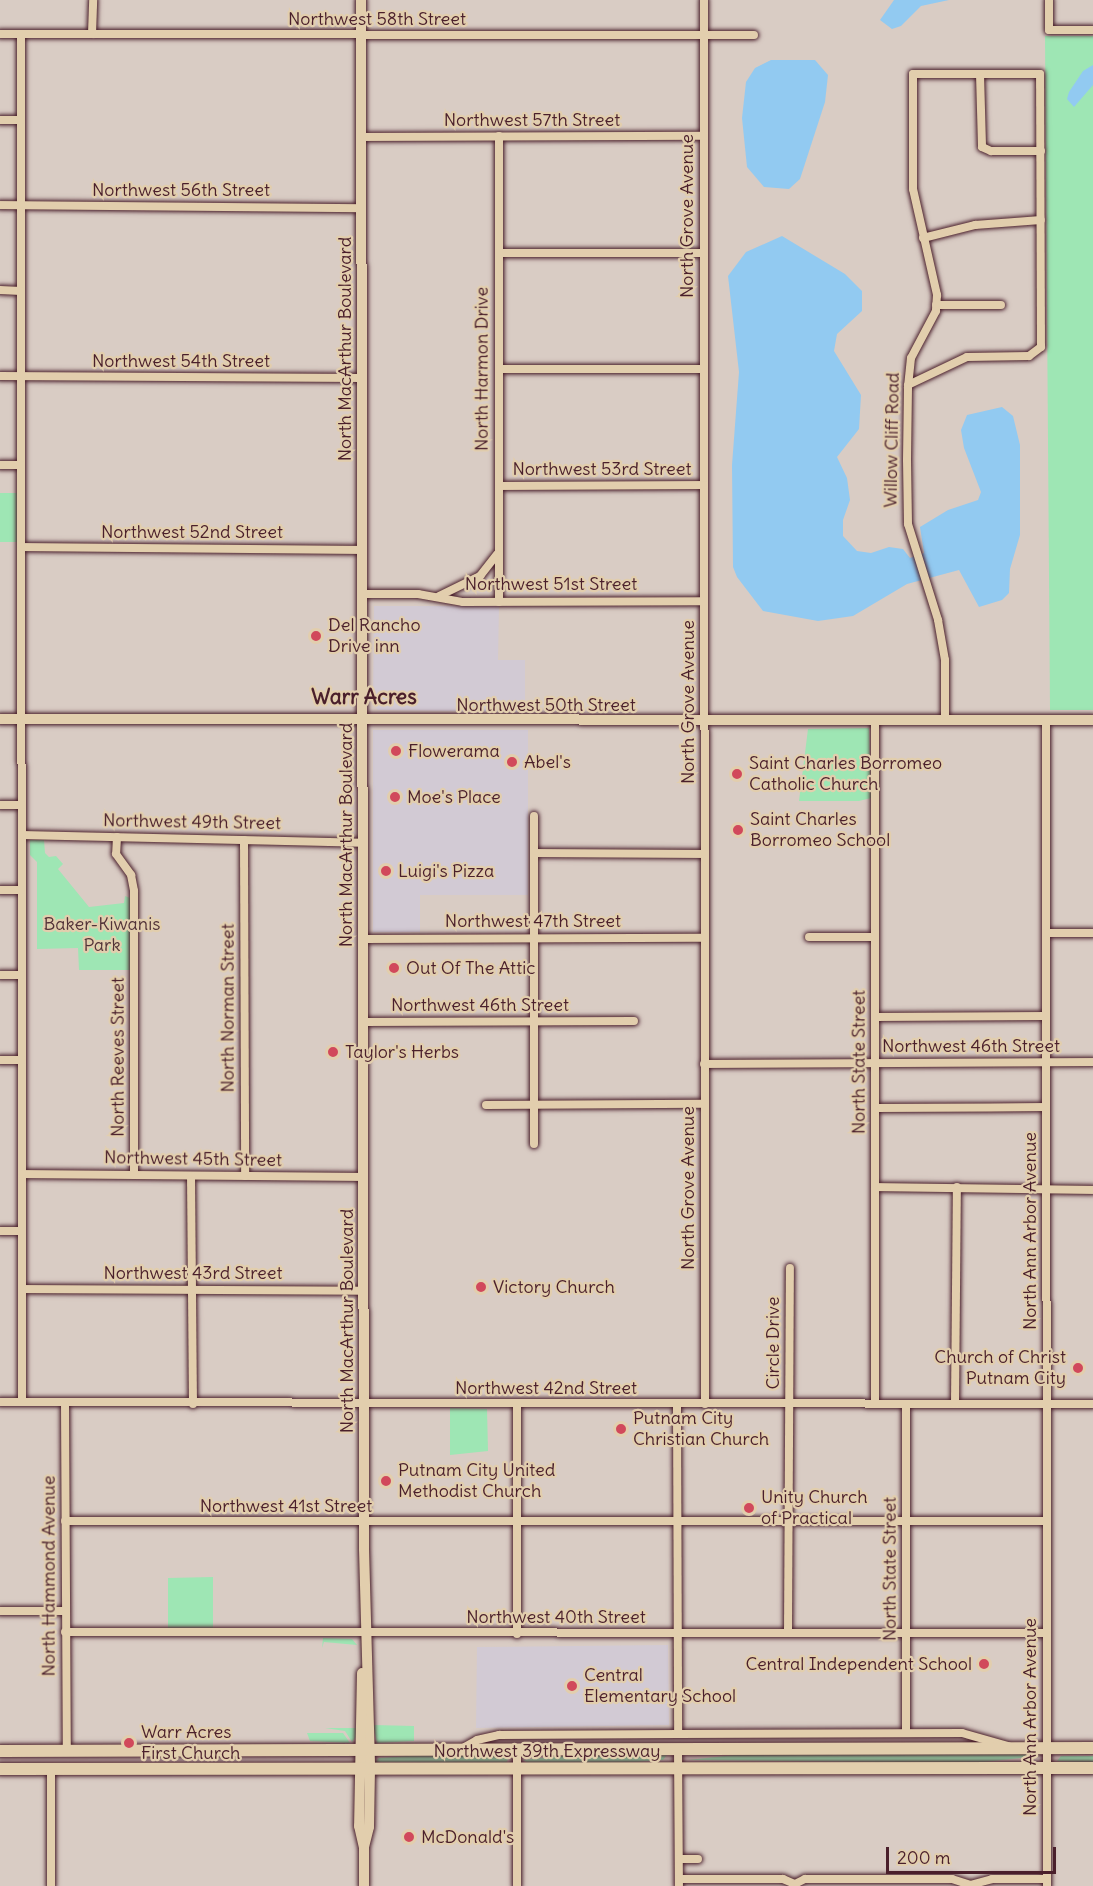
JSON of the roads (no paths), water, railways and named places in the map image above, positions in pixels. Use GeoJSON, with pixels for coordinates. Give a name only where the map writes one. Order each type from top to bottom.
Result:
{"type":"FeatureCollection","features":[{"type":"Feature","properties":{"kind":"highway","name":"Northwest 39th Expressway"},"geometry":{"type":"LineString","coordinates":[[0,1750],[1093,1748]]}},
{"type":"Feature","properties":{"kind":"highway"},"geometry":{"type":"LineString","coordinates":[[51,1750],[51,1769]]}},
{"type":"Feature","properties":{"kind":"highway"},"geometry":{"type":"LineString","coordinates":[[66,1769],[67,1750]]}},
{"type":"Feature","properties":{"kind":"highway","name":"Northwest 39th Expressway"},"geometry":{"type":"LineString","coordinates":[[0,1769],[1093,1768]]}},
{"type":"Feature","properties":{"kind":"main road","name":"North MacArthur Boulevard"},"geometry":{"type":"LineString","coordinates":[[361,0],[364,1769],[359,1826],[364,1848],[364,1886]]}},
{"type":"Feature","properties":{"kind":"main road","name":"Northwest 50th Street"},"geometry":{"type":"LineString","coordinates":[[0,719],[1093,720]]}},
{"type":"Feature","properties":{"kind":"street"},"geometry":{"type":"LineString","coordinates":[[92,34],[93,0]]}},
{"type":"Feature","properties":{"kind":"street","name":"North Grove Avenue"},"geometry":{"type":"LineString","coordinates":[[704,0],[705,1404]]}},
{"type":"Feature","properties":{"kind":"street"},"geometry":{"type":"LineString","coordinates":[[1049,0],[1049,30],[1093,30]]}},
{"type":"Feature","properties":{"kind":"street","name":"Northwest 58th Street"},"geometry":{"type":"LineString","coordinates":[[0,34],[754,35]]}},
{"type":"Feature","properties":{"kind":"street"},"geometry":{"type":"LineString","coordinates":[[21,34],[22,1402]]}},
{"type":"Feature","properties":{"kind":"street"},"geometry":{"type":"LineString","coordinates":[[980,74],[982,147],[992,151],[1041,151]]}},
{"type":"Feature","properties":{"kind":"street"},"geometry":{"type":"LineString","coordinates":[[908,385],[967,357],[1039,352],[1041,74],[913,75],[913,189],[937,295],[936,305],[1001,305]]}},
{"type":"Feature","properties":{"kind":"street"},"geometry":{"type":"LineString","coordinates":[[0,120],[21,120]]}},
{"type":"Feature","properties":{"kind":"street","name":"North Harmon Drive"},"geometry":{"type":"LineString","coordinates":[[499,136],[499,602]]}},
{"type":"Feature","properties":{"kind":"street","name":"Northwest 57th Street"},"geometry":{"type":"LineString","coordinates":[[361,137],[704,136]]}},
{"type":"Feature","properties":{"kind":"street","name":"Northwest 56th Street"},"geometry":{"type":"LineString","coordinates":[[0,205],[361,208]]}},
{"type":"Feature","properties":{"kind":"street"},"geometry":{"type":"LineString","coordinates":[[923,238],[975,225],[1041,220]]}},
{"type":"Feature","properties":{"kind":"street"},"geometry":{"type":"LineString","coordinates":[[499,253],[704,253]]}},
{"type":"Feature","properties":{"kind":"street"},"geometry":{"type":"LineString","coordinates":[[0,290],[21,291]]}},
{"type":"Feature","properties":{"kind":"street","name":"Willow Cliff Road"},"geometry":{"type":"LineString","coordinates":[[936,305],[911,358],[908,385],[908,524],[926,582],[945,660],[945,720]]}},
{"type":"Feature","properties":{"kind":"street"},"geometry":{"type":"LineString","coordinates":[[499,369],[704,369]]}},
{"type":"Feature","properties":{"kind":"street","name":"Northwest 54th Street"},"geometry":{"type":"LineString","coordinates":[[0,376],[362,378]]}},
{"type":"Feature","properties":{"kind":"street"},"geometry":{"type":"LineString","coordinates":[[0,465],[21,465]]}},
{"type":"Feature","properties":{"kind":"street","name":"Northwest 53rd Street"},"geometry":{"type":"LineString","coordinates":[[499,486],[704,485]]}},
{"type":"Feature","properties":{"kind":"street","name":"Northwest 52nd Street"},"geometry":{"type":"LineString","coordinates":[[21,547],[362,550]]}},
{"type":"Feature","properties":{"kind":"street"},"geometry":{"type":"LineString","coordinates":[[439,596],[480,576],[499,550]]}},
{"type":"Feature","properties":{"kind":"street","name":"Northwest 51st Street"},"geometry":{"type":"LineString","coordinates":[[362,594],[439,596],[463,602],[704,602]]}},
{"type":"Feature","properties":{"kind":"street","name":"North State Street"},"geometry":{"type":"LineString","coordinates":[[875,720],[875,1404]]}},
{"type":"Feature","properties":{"kind":"street","name":"North Ann Arbor Avenue"},"geometry":{"type":"LineString","coordinates":[[1046,720],[1047,1883]]}},
{"type":"Feature","properties":{"kind":"street"},"geometry":{"type":"LineString","coordinates":[[0,805],[22,805]]}},
{"type":"Feature","properties":{"kind":"street"},"geometry":{"type":"LineString","coordinates":[[534,816],[534,1144]]}},
{"type":"Feature","properties":{"kind":"street","name":"Northwest 49th Street"},"geometry":{"type":"LineString","coordinates":[[22,836],[362,843]]}},
{"type":"Feature","properties":{"kind":"street","name":"North Reeves Street"},"geometry":{"type":"LineString","coordinates":[[117,837],[116,854],[131,875],[134,891],[134,1175]]}},
{"type":"Feature","properties":{"kind":"street","name":"North Norman Street"},"geometry":{"type":"LineString","coordinates":[[244,840],[245,1176]]}},
{"type":"Feature","properties":{"kind":"street"},"geometry":{"type":"LineString","coordinates":[[534,853],[704,854]]}},
{"type":"Feature","properties":{"kind":"street"},"geometry":{"type":"LineString","coordinates":[[0,890],[21,890]]}},
{"type":"Feature","properties":{"kind":"street"},"geometry":{"type":"LineString","coordinates":[[1046,933],[1093,933]]}},
{"type":"Feature","properties":{"kind":"street"},"geometry":{"type":"LineString","coordinates":[[809,937],[875,937]]}},
{"type":"Feature","properties":{"kind":"street","name":"Northwest 47th Street"},"geometry":{"type":"LineString","coordinates":[[363,939],[704,938]]}},
{"type":"Feature","properties":{"kind":"street"},"geometry":{"type":"LineString","coordinates":[[0,975],[21,975]]}},
{"type":"Feature","properties":{"kind":"street"},"geometry":{"type":"LineString","coordinates":[[875,1017],[1046,1016]]}},
{"type":"Feature","properties":{"kind":"street","name":"Northwest 46th Street"},"geometry":{"type":"LineString","coordinates":[[363,1022],[633,1021]]}},
{"type":"Feature","properties":{"kind":"street"},"geometry":{"type":"LineString","coordinates":[[0,1060],[22,1060]]}},
{"type":"Feature","properties":{"kind":"street","name":"Northwest 46th Street"},"geometry":{"type":"LineString","coordinates":[[704,1064],[1093,1062]]}},
{"type":"Feature","properties":{"kind":"street"},"geometry":{"type":"LineString","coordinates":[[486,1105],[704,1104]]}},
{"type":"Feature","properties":{"kind":"street"},"geometry":{"type":"LineString","coordinates":[[875,1108],[1047,1107]]}},
{"type":"Feature","properties":{"kind":"street","name":"Northwest 45th Street"},"geometry":{"type":"LineString","coordinates":[[22,1174],[363,1177]]}},
{"type":"Feature","properties":{"kind":"street"},"geometry":{"type":"LineString","coordinates":[[191,1176],[193,1404]]}},
{"type":"Feature","properties":{"kind":"street"},"geometry":{"type":"LineString","coordinates":[[875,1187],[1093,1190]]}},
{"type":"Feature","properties":{"kind":"street"},"geometry":{"type":"LineString","coordinates":[[955,1404],[957,1187]]}},
{"type":"Feature","properties":{"kind":"street"},"geometry":{"type":"LineString","coordinates":[[0,1231],[22,1231]]}},
{"type":"Feature","properties":{"kind":"street","name":"Circle Drive"},"geometry":{"type":"LineString","coordinates":[[788,1633],[785,1522],[790,1268]]}},
{"type":"Feature","properties":{"kind":"street","name":"Northwest 43rd Street"},"geometry":{"type":"LineString","coordinates":[[22,1289],[363,1291]]}},
{"type":"Feature","properties":{"kind":"street","name":"Northwest 42nd Street"},"geometry":{"type":"LineString","coordinates":[[0,1402],[364,1405],[1093,1404]]}},
{"type":"Feature","properties":{"kind":"street","name":"North Hammond Avenue"},"geometry":{"type":"LineString","coordinates":[[65,1403],[67,1750]]}},
{"type":"Feature","properties":{"kind":"street"},"geometry":{"type":"LineString","coordinates":[[677,1404],[678,1734]]}},
{"type":"Feature","properties":{"kind":"street","name":"North State Street"},"geometry":{"type":"LineString","coordinates":[[906,1404],[906,1733]]}},
{"type":"Feature","properties":{"kind":"street"},"geometry":{"type":"LineString","coordinates":[[517,1405],[517,1634]]}},
{"type":"Feature","properties":{"kind":"street","name":"Northwest 41st Street"},"geometry":{"type":"LineString","coordinates":[[65,1521],[364,1523],[1046,1521]]}},
{"type":"Feature","properties":{"kind":"street"},"geometry":{"type":"LineString","coordinates":[[0,1611],[65,1611]]}},
{"type":"Feature","properties":{"kind":"street","name":"Northwest 40th Street"},"geometry":{"type":"LineString","coordinates":[[65,1632],[1047,1633]]}},
{"type":"Feature","properties":{"kind":"street","name":"Northwest 39th Expressway"},"geometry":{"type":"LineString","coordinates":[[461,1749],[477,1740],[499,1735],[906,1733],[977,1735],[1017,1749]]}},
{"type":"Feature","properties":{"kind":"street"},"geometry":{"type":"LineString","coordinates":[[517,1749],[517,1886]]}},
{"type":"Feature","properties":{"kind":"street"},"geometry":{"type":"LineString","coordinates":[[678,1750],[679,1859],[684,1883],[783,1879],[794,1885],[805,1879],[952,1879],[966,1886],[992,1879],[1047,1883]]}},
{"type":"Feature","properties":{"kind":"street"},"geometry":{"type":"LineString","coordinates":[[51,1769],[51,1886]]}},
{"type":"Feature","properties":{"kind":"street"},"geometry":{"type":"LineString","coordinates":[[679,1859],[698,1859]]}},
{"type":"Feature","properties":{"kind":"water"},"geometry":{"type":"Polygon","coordinates":[[[894,0],[949,0],[921,6],[901,26],[892,29],[880,20],[894,0]]]}},
{"type":"Feature","properties":{"kind":"water"},"geometry":{"type":"Polygon","coordinates":[[[771,60],[815,60],[828,75],[825,102],[800,179],[789,189],[764,187],[747,167],[742,118],[746,82],[755,68],[771,60]]]}},
{"type":"Feature","properties":{"kind":"water"},"geometry":{"type":"Polygon","coordinates":[[[1093,65],[1093,85],[1074,107],[1067,99],[1069,92],[1083,71],[1093,65]]]}},
{"type":"Feature","properties":{"kind":"water"},"geometry":{"type":"Polygon","coordinates":[[[782,236],[845,274],[862,291],[862,311],[837,334],[834,351],[861,395],[859,429],[837,457],[847,478],[850,500],[843,520],[843,536],[857,551],[871,553],[889,547],[903,549],[910,558],[924,553],[920,527],[948,510],[978,500],[981,492],[964,448],[961,430],[967,415],[1002,407],[1013,416],[1020,445],[1020,535],[1010,569],[1009,593],[1002,600],[979,607],[959,570],[907,584],[853,616],[818,621],[763,611],[737,577],[733,567],[732,465],[739,372],[728,276],[746,252],[782,236]]]}},
{"type":"Feature","properties":{"kind":"place","name":"Del Rancho Drive inn"},"geometry":{"type":"Point","coordinates":[316,636]}},
{"type":"Feature","properties":{"kind":"place","name":"Flowerama"},"geometry":{"type":"Point","coordinates":[396,751]}},
{"type":"Feature","properties":{"kind":"place","name":"Abel's"},"geometry":{"type":"Point","coordinates":[512,762]}},
{"type":"Feature","properties":{"kind":"place","name":"Saint Charles Borromeo Catholic Church"},"geometry":{"type":"Point","coordinates":[737,774]}},
{"type":"Feature","properties":{"kind":"place","name":"Moe's Place"},"geometry":{"type":"Point","coordinates":[395,797]}},
{"type":"Feature","properties":{"kind":"place","name":"Saint Charles Borromeo School"},"geometry":{"type":"Point","coordinates":[738,830]}},
{"type":"Feature","properties":{"kind":"place","name":"Luigi's Pizza"},"geometry":{"type":"Point","coordinates":[386,871]}},
{"type":"Feature","properties":{"kind":"place","name":"Out Of The Attic"},"geometry":{"type":"Point","coordinates":[394,968]}},
{"type":"Feature","properties":{"kind":"place","name":"Taylor's Herbs"},"geometry":{"type":"Point","coordinates":[333,1052]}},
{"type":"Feature","properties":{"kind":"place","name":"Victory Church"},"geometry":{"type":"Point","coordinates":[481,1287]}},
{"type":"Feature","properties":{"kind":"place","name":"Church of Christ Putnam City"},"geometry":{"type":"Point","coordinates":[1078,1368]}},
{"type":"Feature","properties":{"kind":"place","name":"Putnam City Christian Church"},"geometry":{"type":"Point","coordinates":[621,1429]}},
{"type":"Feature","properties":{"kind":"place","name":"Putnam City United Methodist Church"},"geometry":{"type":"Point","coordinates":[386,1481]}},
{"type":"Feature","properties":{"kind":"place","name":"Unity Church of Practical"},"geometry":{"type":"Point","coordinates":[749,1508]}},
{"type":"Feature","properties":{"kind":"place","name":"Central Independent School"},"geometry":{"type":"Point","coordinates":[984,1664]}},
{"type":"Feature","properties":{"kind":"place","name":"Central Elementary School"},"geometry":{"type":"Point","coordinates":[572,1686]}},
{"type":"Feature","properties":{"kind":"place","name":"Warr Acres First Church"},"geometry":{"type":"Point","coordinates":[129,1743]}},
{"type":"Feature","properties":{"kind":"place","name":"McDonald's"},"geometry":{"type":"Point","coordinates":[409,1837]}},
{"type":"Feature","properties":{"kind":"district","name":"Warr Acres"},"geometry":{"type":"Point","coordinates":[364,697]}},
{"type":"Feature","properties":{"kind":"park label","name":"Baker-Kiwanis Park"},"geometry":{"type":"Point","coordinates":[102,935]}}]}
